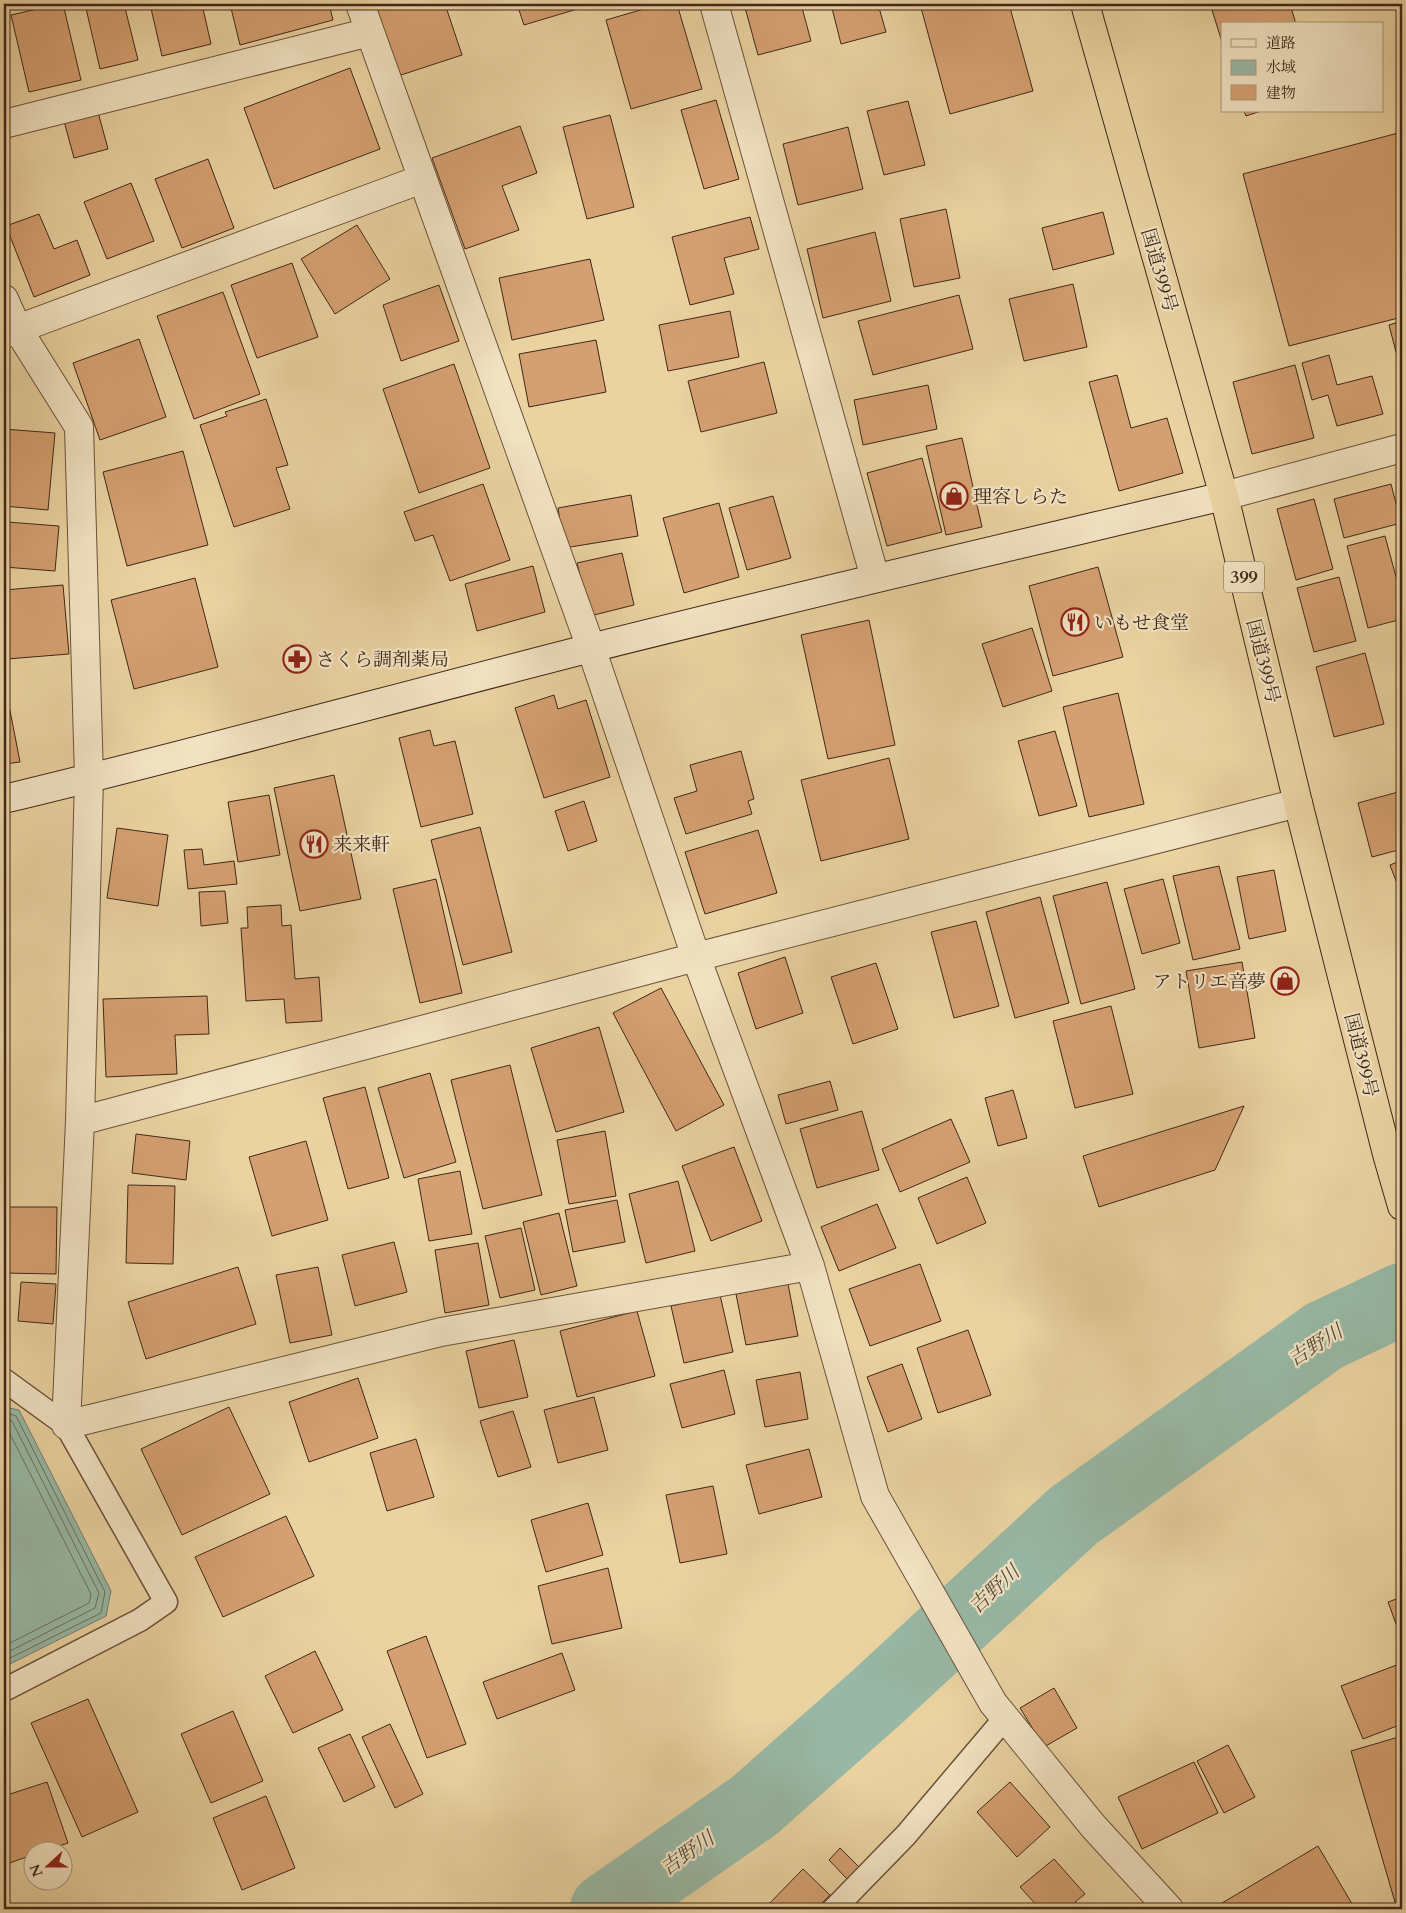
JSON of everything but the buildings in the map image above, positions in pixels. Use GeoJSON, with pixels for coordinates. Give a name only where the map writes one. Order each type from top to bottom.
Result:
{"type":"FeatureCollection","features":[{"type":"Feature","properties":{"kind":"highway","name":"国道399号"},"geometry":{"type":"LineString","coordinates":[[1085,4],[1224,496],[1298,803],[1387,1154],[1402,1206]]}},
{"type":"Feature","properties":{"kind":"street"},"geometry":{"type":"LineString","coordinates":[[360,4],[591,648],[696,957],[810,1266],[875,1496],[999,1710],[1093,1826],[1169,1909]]}},
{"type":"Feature","properties":{"kind":"street"},"geometry":{"type":"LineString","coordinates":[[714,4],[875,578]]}},
{"type":"Feature","properties":{"kind":"street"},"geometry":{"type":"LineString","coordinates":[[4,124],[370,32]]}},
{"type":"Feature","properties":{"kind":"street"},"geometry":{"type":"LineString","coordinates":[[10,331],[422,179]]}},
{"type":"Feature","properties":{"kind":"street"},"geometry":{"type":"LineString","coordinates":[[4,299],[10,331],[79,427],[89,778],[80,1121],[66,1425],[441,1332],[810,1266]]}},
{"type":"Feature","properties":{"kind":"street"},"geometry":{"type":"LineString","coordinates":[[4,799],[591,648],[875,578],[1224,496],[1402,448]]}},
{"type":"Feature","properties":{"kind":"street"},"geometry":{"type":"LineString","coordinates":[[80,1121],[696,957],[1298,803]]}},
{"type":"Feature","properties":{"kind":"lane"},"geometry":{"type":"LineString","coordinates":[[4,1380],[66,1425],[166,1602],[140,1620],[4,1690]]}},
{"type":"Feature","properties":{"kind":"lane"},"geometry":{"type":"LineString","coordinates":[[834,1909],[906,1835],[999,1710]]}},
{"type":"Feature","properties":{"kind":"water"},"geometry":{"type":"Polygon","coordinates":[[[4,1407],[19,1410],[111,1591],[106,1616],[4,1667],[4,1407]]]}},
{"type":"Feature","properties":{"kind":"waterway","name":"吉野川"},"geometry":{"type":"LineString","coordinates":[[606,1909],[754,1806],[876,1698],[1073,1516],[1324,1336],[1402,1299]]}},
{"type":"Feature","properties":{"kind":"place","name":"理容しらた"},"geometry":{"type":"Point","coordinates":[954,496]}},
{"type":"Feature","properties":{"kind":"place","name":"いもせ食堂"},"geometry":{"type":"Point","coordinates":[1075,622]}},
{"type":"Feature","properties":{"kind":"place","name":"さくら調剤薬局"},"geometry":{"type":"Point","coordinates":[297,659]}},
{"type":"Feature","properties":{"kind":"place","name":"来来軒"},"geometry":{"type":"Point","coordinates":[314,844]}},
{"type":"Feature","properties":{"kind":"place","name":"アトリエ音夢"},"geometry":{"type":"Point","coordinates":[1285,981]}}]}
